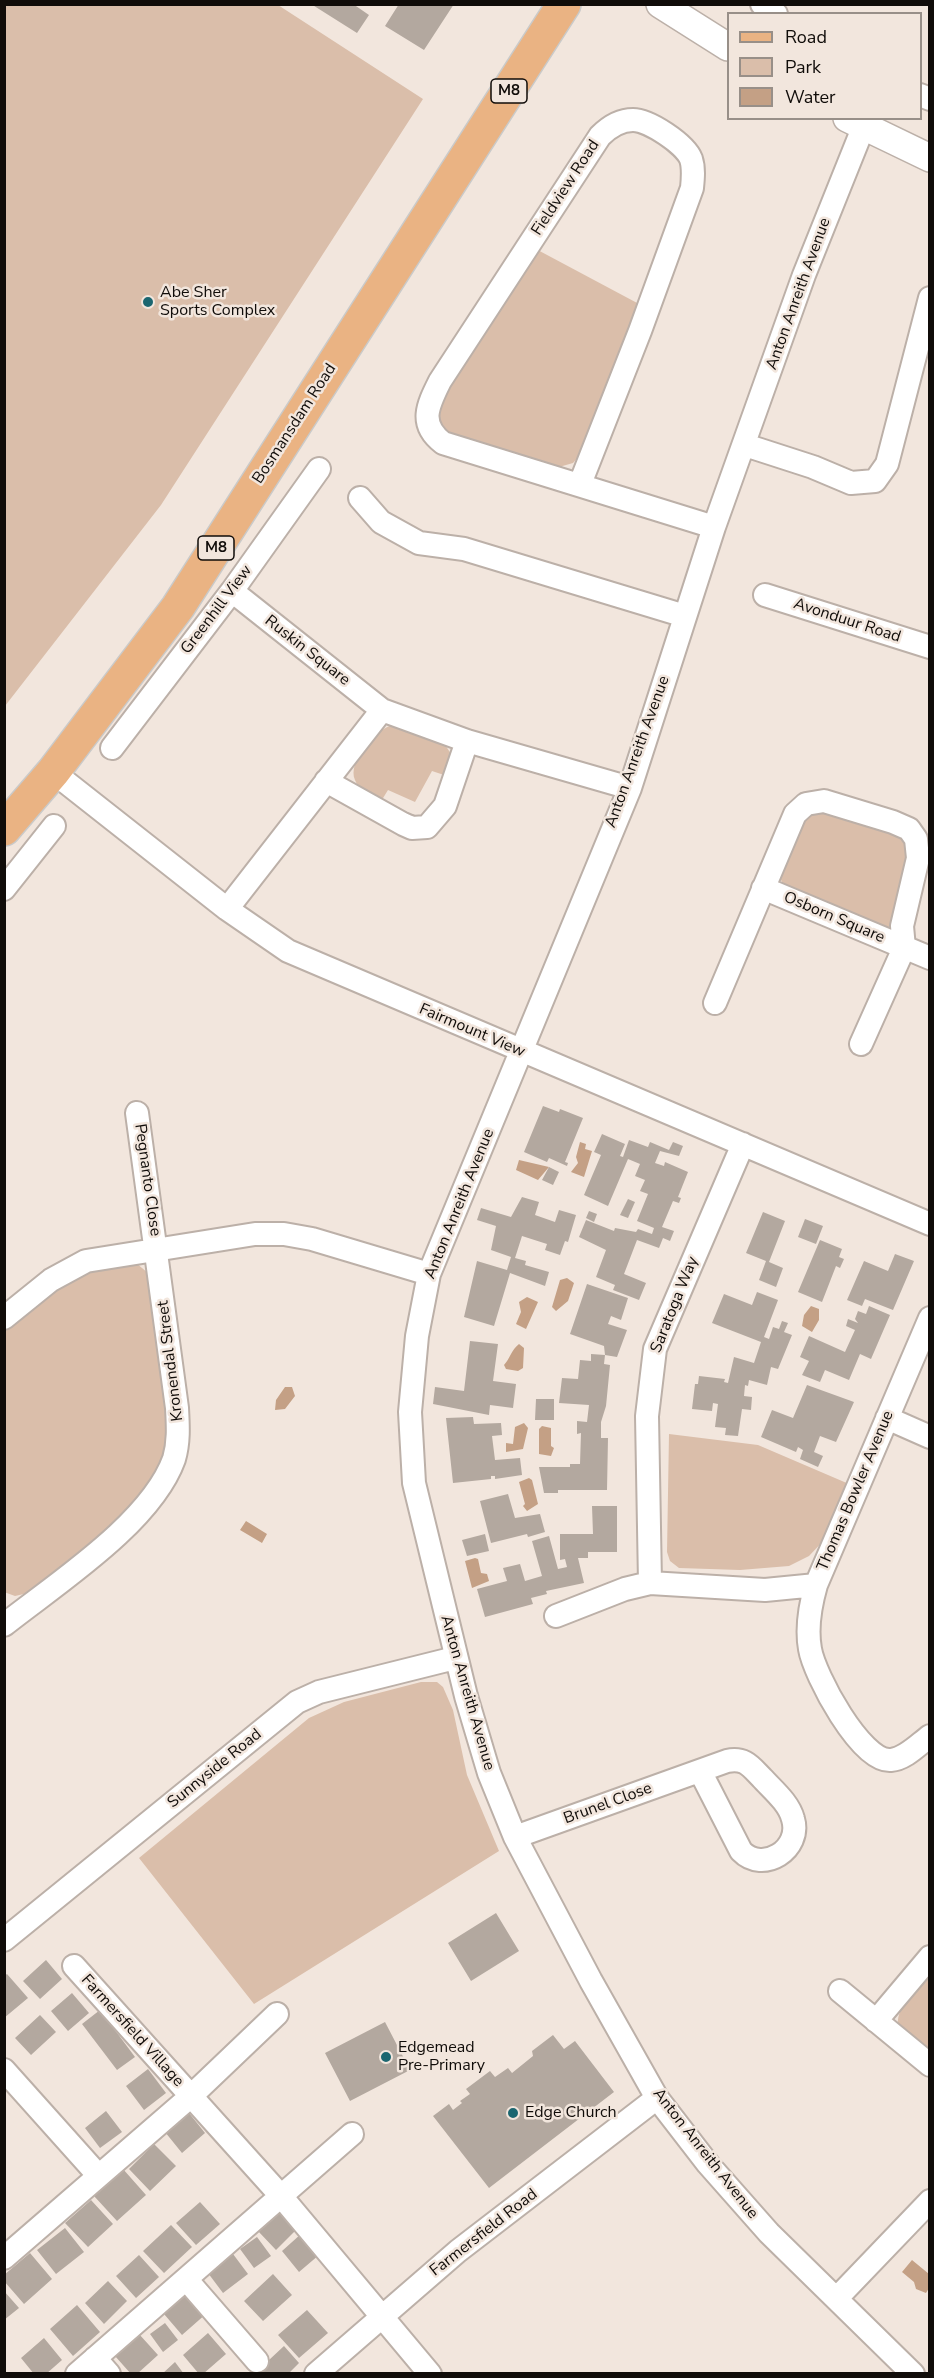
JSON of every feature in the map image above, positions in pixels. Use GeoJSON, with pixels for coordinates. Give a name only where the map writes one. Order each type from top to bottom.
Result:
{"type":"FeatureCollection","features":[{"type":"Feature","properties":{"kind":"main road","name":"Bosmansdam Road"},"geometry":{"type":"LineString","coordinates":[[4,829],[53,772],[178,606],[564,4]]}},
{"type":"Feature","properties":{"kind":"street"},"geometry":{"type":"LineString","coordinates":[[660,4],[727,46]]}},
{"type":"Feature","properties":{"kind":"street","name":"Fieldview Road"},"geometry":{"type":"LineString","coordinates":[[580,484],[640,331],[692,188],[693,169],[688,153],[673,139],[643,122],[634,120],[615,124],[600,136],[440,381],[426,412],[429,429],[443,443],[714,527]]}},
{"type":"Feature","properties":{"kind":"street"},"geometry":{"type":"LineString","coordinates":[[855,123],[930,158]]}},
{"type":"Feature","properties":{"kind":"street","name":"Anton Anreith Avenue"},"geometry":{"type":"LineString","coordinates":[[855,123],[745,445],[714,527],[630,788],[429,1274],[417,1336],[410,1412],[414,1483],[455,1658],[489,1773],[515,1837],[591,1981],[657,2098],[708,2164],[769,2233],[913,2373]]}},
{"type":"Feature","properties":{"kind":"street"},"geometry":{"type":"LineString","coordinates":[[745,445],[851,483],[875,481],[887,464],[930,298]]}},
{"type":"Feature","properties":{"kind":"street","name":"Greenhill View"},"geometry":{"type":"LineString","coordinates":[[112,748],[232,591],[319,469]]}},
{"type":"Feature","properties":{"kind":"street"},"geometry":{"type":"LineString","coordinates":[[360,498],[381,522],[419,543],[464,549],[685,616]]}},
{"type":"Feature","properties":{"kind":"street","name":"Ruskin Square"},"geometry":{"type":"LineString","coordinates":[[232,591],[382,710],[467,741],[630,788]]}},
{"type":"Feature","properties":{"kind":"street","name":"Avonduur Road"},"geometry":{"type":"LineString","coordinates":[[765,595],[930,647]]}},
{"type":"Feature","properties":{"kind":"street"},"geometry":{"type":"LineString","coordinates":[[227,909],[382,710]]}},
{"type":"Feature","properties":{"kind":"street"},"geometry":{"type":"LineString","coordinates":[[326,781],[403,824],[412,828],[427,827],[445,806],[467,741]]}},
{"type":"Feature","properties":{"kind":"street","name":"Fairmount View"},"geometry":{"type":"LineString","coordinates":[[53,772],[227,909],[288,951],[930,1224]]}},
{"type":"Feature","properties":{"kind":"street","name":"Osborn Square"},"geometry":{"type":"LineString","coordinates":[[715,1003],[795,814],[806,804],[824,801],[893,822],[914,833],[918,846],[902,926],[904,948],[861,1044]]}},
{"type":"Feature","properties":{"kind":"street"},"geometry":{"type":"LineString","coordinates":[[4,889],[54,826]]}},
{"type":"Feature","properties":{"kind":"street","name":"Osborn Square"},"geometry":{"type":"LineString","coordinates":[[763,888],[930,958]]}},
{"type":"Feature","properties":{"kind":"street","name":"Pegnanto Close"},"geometry":{"type":"LineString","coordinates":[[137,1113],[158,1248]]}},
{"type":"Feature","properties":{"kind":"street","name":"Saratoga Way"},"geometry":{"type":"LineString","coordinates":[[650,1583],[647,1416],[656,1349],[743,1144]]}},
{"type":"Feature","properties":{"kind":"street"},"geometry":{"type":"LineString","coordinates":[[4,1318],[51,1280],[77,1265],[106,1256],[255,1234],[284,1234],[312,1239],[429,1274]]}},
{"type":"Feature","properties":{"kind":"street","name":"Kronendal Street"},"geometry":{"type":"LineString","coordinates":[[7,1618],[118,1534],[142,1510],[165,1479],[174,1457],[179,1434],[158,1248]]}},
{"type":"Feature","properties":{"kind":"street","name":"Thomas Bowler Avenue"},"geometry":{"type":"LineString","coordinates":[[556,1616],[625,1589],[650,1583],[765,1590],[816,1585],[930,1318]]}},
{"type":"Feature","properties":{"kind":"street"},"geometry":{"type":"LineString","coordinates":[[887,1418],[930,1437]]}},
{"type":"Feature","properties":{"kind":"street"},"geometry":{"type":"LineString","coordinates":[[816,1585],[809,1616],[813,1662],[824,1689],[858,1737],[881,1760],[890,1760],[908,1753],[930,1736]]}},
{"type":"Feature","properties":{"kind":"street","name":"Sunnyside Road"},"geometry":{"type":"LineString","coordinates":[[4,1940],[297,1702],[319,1692],[455,1658]]}},
{"type":"Feature","properties":{"kind":"street","name":"Brunel Close"},"geometry":{"type":"LineString","coordinates":[[515,1837],[727,1761],[746,1761],[792,1815],[794,1836],[787,1848],[780,1855],[763,1861],[747,1858],[741,1851],[700,1771]]}},
{"type":"Feature","properties":{"kind":"street"},"geometry":{"type":"LineString","coordinates":[[876,2021],[930,1957]]}},
{"type":"Feature","properties":{"kind":"street","name":"Farmersfield Village"},"geometry":{"type":"LineString","coordinates":[[74,1966],[281,2196],[362,2289],[381,2317],[430,2373]]}},
{"type":"Feature","properties":{"kind":"street"},"geometry":{"type":"LineString","coordinates":[[840,1991],[930,2065]]}},
{"type":"Feature","properties":{"kind":"street","name":"Farmersfield Village"},"geometry":{"type":"LineString","coordinates":[[4,2258],[190,2097],[277,2014]]}},
{"type":"Feature","properties":{"kind":"street"},"geometry":{"type":"LineString","coordinates":[[4,2070],[98,2175]]}},
{"type":"Feature","properties":{"kind":"street","name":"Farmersfield Road"},"geometry":{"type":"LineString","coordinates":[[316,2373],[458,2252],[657,2098]]}},
{"type":"Feature","properties":{"kind":"street"},"geometry":{"type":"LineString","coordinates":[[77,2373],[102,2366],[186,2279],[352,2134]]}},
{"type":"Feature","properties":{"kind":"street"},"geometry":{"type":"LineString","coordinates":[[837,2298],[930,2201]]}},
{"type":"Feature","properties":{"kind":"street"},"geometry":{"type":"LineString","coordinates":[[186,2279],[257,2361]]}},
{"type":"Feature","properties":{"kind":"green space","name":"Abe Sher Sports Complex"},"geometry":{"type":"Polygon","coordinates":[[[4,5],[278,5],[423,99],[161,505],[5,706],[4,5]]]}},
{"type":"Feature","properties":{"kind":"green space"},"geometry":{"type":"Polygon","coordinates":[[[534,248],[639,304],[580,455],[573,463],[559,467],[452,436],[440,426],[442,407],[449,385],[461,360],[475,335],[534,248]]]}},
{"type":"Feature","properties":{"kind":"green space"},"geometry":{"type":"Polygon","coordinates":[[[393,725],[444,743],[451,754],[447,776],[432,771],[415,802],[388,790],[380,803],[362,791],[355,780],[355,764],[364,747],[378,733],[393,725]]]}},
{"type":"Feature","properties":{"kind":"green space"},"geometry":{"type":"Polygon","coordinates":[[[816,809],[901,833],[910,848],[892,926],[887,928],[784,887],[779,875],[801,821],[816,809]]]}},
{"type":"Feature","properties":{"kind":"green space"},"geometry":{"type":"Polygon","coordinates":[[[136,1263],[148,1273],[170,1422],[164,1456],[158,1471],[126,1513],[28,1593],[15,1596],[4,1592],[4,1332],[75,1274],[136,1263]]]}},
{"type":"Feature","properties":{"kind":"green space"},"geometry":{"type":"Polygon","coordinates":[[[669,1434],[758,1445],[849,1484],[828,1536],[809,1556],[789,1566],[740,1570],[679,1568],[670,1561],[667,1552],[669,1434]]]}},
{"type":"Feature","properties":{"kind":"green space"},"geometry":{"type":"Polygon","coordinates":[[[421,1682],[437,1682],[443,1687],[453,1710],[467,1775],[499,1851],[254,2004],[139,1858],[309,1718],[344,1702],[421,1682]]]}},
{"type":"Feature","properties":{"kind":"green space"},"geometry":{"type":"Polygon","coordinates":[[[929,1971],[929,2054],[898,2025],[898,2018],[904,2004],[929,1971]]]}},
{"type":"Feature","properties":{"kind":"water"},"geometry":{"type":"Polygon","coordinates":[[[580,1142],[586,1144],[585,1149],[592,1151],[584,1177],[571,1172],[578,1163],[576,1157],[580,1142]]]}},
{"type":"Feature","properties":{"kind":"water"},"geometry":{"type":"Polygon","coordinates":[[[519,1160],[549,1167],[538,1180],[516,1170],[519,1160]]]}},
{"type":"Feature","properties":{"kind":"water"},"geometry":{"type":"Polygon","coordinates":[[[567,1278],[574,1283],[568,1301],[556,1311],[552,1307],[560,1280],[567,1278]]]}},
{"type":"Feature","properties":{"kind":"water"},"geometry":{"type":"Polygon","coordinates":[[[527,1297],[538,1302],[526,1329],[516,1324],[521,1312],[519,1302],[527,1297]]]}},
{"type":"Feature","properties":{"kind":"water"},"geometry":{"type":"Polygon","coordinates":[[[811,1306],[819,1309],[819,1320],[812,1332],[802,1326],[804,1315],[811,1306]]]}},
{"type":"Feature","properties":{"kind":"water"},"geometry":{"type":"Polygon","coordinates":[[[519,1344],[524,1348],[523,1368],[518,1371],[506,1369],[504,1365],[519,1344]]]}},
{"type":"Feature","properties":{"kind":"water"},"geometry":{"type":"Polygon","coordinates":[[[285,1387],[292,1387],[295,1396],[285,1409],[275,1410],[276,1400],[285,1387]]]}},
{"type":"Feature","properties":{"kind":"water"},"geometry":{"type":"Polygon","coordinates":[[[524,1423],[528,1428],[523,1449],[506,1452],[506,1443],[513,1444],[515,1427],[524,1423]]]}},
{"type":"Feature","properties":{"kind":"water"},"geometry":{"type":"Polygon","coordinates":[[[542,1426],[551,1428],[551,1446],[554,1448],[551,1456],[539,1454],[539,1429],[542,1426]]]}},
{"type":"Feature","properties":{"kind":"water"},"geometry":{"type":"Polygon","coordinates":[[[529,1478],[532,1480],[538,1504],[527,1511],[523,1506],[525,1504],[519,1482],[529,1478]]]}},
{"type":"Feature","properties":{"kind":"water"},"geometry":{"type":"Polygon","coordinates":[[[246,1521],[267,1534],[262,1543],[240,1530],[246,1521]]]}},
{"type":"Feature","properties":{"kind":"water"},"geometry":{"type":"Polygon","coordinates":[[[478,1559],[481,1573],[487,1574],[489,1581],[472,1588],[465,1561],[478,1559]]]}},
{"type":"Feature","properties":{"kind":"water"},"geometry":{"type":"Polygon","coordinates":[[[912,2260],[929,2274],[929,2288],[926,2293],[916,2289],[914,2282],[902,2272],[912,2260]]]}},
{"type":"Feature","properties":{"kind":"building"},"geometry":{"type":"Polygon","coordinates":[[[311,4],[353,4],[369,15],[357,33],[311,4]]]}},
{"type":"Feature","properties":{"kind":"building"},"geometry":{"type":"Polygon","coordinates":[[[399,4],[454,4],[424,50],[385,26],[399,4]]]}},
{"type":"Feature","properties":{"kind":"building"},"geometry":{"type":"Polygon","coordinates":[[[543,1106],[559,1112],[560,1109],[583,1118],[565,1162],[568,1163],[567,1166],[549,1158],[547,1162],[524,1152],[543,1106]]]}},
{"type":"Feature","properties":{"kind":"building"},"geometry":{"type":"Polygon","coordinates":[[[602,1134],[625,1144],[620,1156],[623,1157],[629,1140],[648,1147],[650,1142],[669,1150],[673,1142],[683,1146],[679,1156],[660,1151],[655,1163],[664,1166],[665,1162],[688,1172],[678,1197],[681,1198],[679,1203],[673,1201],[662,1227],[674,1231],[670,1241],[663,1238],[659,1248],[637,1240],[624,1274],[646,1283],[639,1300],[613,1290],[615,1285],[596,1277],[606,1250],[579,1237],[586,1220],[614,1231],[615,1228],[636,1232],[638,1229],[652,1234],[654,1228],[637,1221],[648,1194],[640,1191],[645,1180],[635,1176],[640,1164],[628,1159],[608,1206],[584,1195],[601,1155],[594,1152],[602,1134]]]}},
{"type":"Feature","properties":{"kind":"building"},"geometry":{"type":"Polygon","coordinates":[[[549,1167],[559,1172],[553,1185],[542,1180],[549,1167]]]}},
{"type":"Feature","properties":{"kind":"building"},"geometry":{"type":"Polygon","coordinates":[[[522,1197],[539,1202],[535,1215],[555,1222],[559,1210],[576,1215],[568,1242],[565,1241],[560,1255],[545,1250],[547,1244],[522,1236],[515,1258],[526,1261],[525,1265],[549,1272],[545,1286],[510,1273],[494,1326],[464,1317],[477,1261],[507,1270],[511,1257],[491,1250],[496,1226],[477,1220],[481,1208],[511,1217],[522,1197]]]}},
{"type":"Feature","properties":{"kind":"building"},"geometry":{"type":"Polygon","coordinates":[[[628,1199],[635,1202],[628,1218],[620,1215],[628,1199]]]}},
{"type":"Feature","properties":{"kind":"building"},"geometry":{"type":"Polygon","coordinates":[[[589,1211],[597,1214],[594,1222],[586,1218],[589,1211]]]}},
{"type":"Feature","properties":{"kind":"building"},"geometry":{"type":"Polygon","coordinates":[[[763,1212],[785,1221],[769,1262],[783,1268],[776,1287],[759,1280],[766,1261],[746,1253],[763,1212]]]}},
{"type":"Feature","properties":{"kind":"building"},"geometry":{"type":"Polygon","coordinates":[[[805,1219],[823,1226],[816,1244],[798,1237],[805,1219]]]}},
{"type":"Feature","properties":{"kind":"building"},"geometry":{"type":"Polygon","coordinates":[[[820,1240],[842,1249],[839,1257],[844,1259],[840,1268],[836,1266],[822,1302],[798,1292],[820,1240]]]}},
{"type":"Feature","properties":{"kind":"building"},"geometry":{"type":"Polygon","coordinates":[[[895,1254],[914,1261],[893,1310],[865,1299],[862,1306],[847,1300],[864,1261],[888,1271],[895,1254]]]}},
{"type":"Feature","properties":{"kind":"building"},"geometry":{"type":"Polygon","coordinates":[[[587,1284],[628,1298],[621,1320],[611,1316],[608,1324],[627,1330],[617,1357],[605,1355],[604,1346],[570,1334],[587,1284]]]}},
{"type":"Feature","properties":{"kind":"building"},"geometry":{"type":"Polygon","coordinates":[[[757,1292],[778,1300],[764,1337],[769,1339],[773,1327],[779,1329],[782,1321],[788,1323],[784,1332],[792,1335],[778,1369],[771,1367],[767,1385],[749,1380],[748,1386],[745,1385],[744,1396],[752,1397],[751,1410],[742,1409],[738,1436],[725,1435],[726,1428],[715,1427],[718,1404],[713,1403],[712,1411],[692,1409],[695,1384],[698,1384],[699,1376],[725,1379],[724,1382],[728,1383],[734,1357],[754,1363],[761,1342],[712,1323],[724,1294],[752,1305],[757,1292]]]}},
{"type":"Feature","properties":{"kind":"building"},"geometry":{"type":"Polygon","coordinates":[[[869,1306],[890,1315],[871,1359],[860,1354],[849,1380],[825,1370],[820,1382],[802,1375],[809,1361],[800,1357],[809,1336],[845,1352],[855,1330],[846,1326],[848,1319],[858,1323],[855,1319],[858,1311],[866,1314],[869,1306]]]}},
{"type":"Feature","properties":{"kind":"building"},"geometry":{"type":"Polygon","coordinates":[[[470,1341],[498,1344],[493,1381],[516,1384],[513,1408],[490,1405],[489,1415],[433,1404],[435,1387],[464,1391],[470,1341]]]}},
{"type":"Feature","properties":{"kind":"building"},"geometry":{"type":"Polygon","coordinates":[[[591,1354],[605,1355],[604,1364],[610,1365],[606,1406],[601,1422],[601,1438],[608,1438],[607,1490],[558,1490],[558,1493],[544,1493],[539,1467],[570,1467],[570,1464],[580,1464],[581,1433],[577,1434],[577,1421],[587,1422],[589,1405],[559,1403],[562,1378],[578,1379],[580,1360],[591,1361],[591,1354]]]}},
{"type":"Feature","properties":{"kind":"building"},"geometry":{"type":"Polygon","coordinates":[[[807,1385],[854,1402],[836,1442],[820,1436],[814,1452],[823,1456],[818,1467],[800,1459],[803,1450],[798,1447],[796,1452],[761,1437],[772,1410],[793,1418],[807,1385]]]}},
{"type":"Feature","properties":{"kind":"building"},"geometry":{"type":"Polygon","coordinates":[[[536,1399],[554,1399],[554,1420],[535,1420],[536,1399]]]}},
{"type":"Feature","properties":{"kind":"building"},"geometry":{"type":"Polygon","coordinates":[[[473,1417],[474,1424],[501,1423],[502,1435],[492,1436],[495,1460],[520,1458],[522,1475],[495,1479],[495,1476],[491,1476],[491,1479],[453,1483],[446,1418],[473,1417]]]}},
{"type":"Feature","properties":{"kind":"building"},"geometry":{"type":"Polygon","coordinates":[[[508,1494],[515,1518],[540,1514],[545,1532],[491,1543],[480,1501],[508,1494]]]}},
{"type":"Feature","properties":{"kind":"building"},"geometry":{"type":"Polygon","coordinates":[[[592,1506],[617,1506],[617,1552],[588,1552],[588,1558],[578,1558],[584,1583],[546,1591],[547,1594],[531,1598],[533,1604],[485,1617],[477,1589],[507,1581],[503,1568],[520,1564],[525,1581],[542,1576],[532,1541],[549,1536],[558,1569],[567,1567],[565,1559],[560,1560],[560,1534],[593,1534],[592,1506]]]}},
{"type":"Feature","properties":{"kind":"building"},"geometry":{"type":"Polygon","coordinates":[[[485,1534],[489,1551],[467,1556],[462,1540],[485,1534]]]}},
{"type":"Feature","properties":{"kind":"building"},"geometry":{"type":"Polygon","coordinates":[[[496,1913],[519,1951],[471,1981],[448,1943],[496,1913]]]}},
{"type":"Feature","properties":{"kind":"building"},"geometry":{"type":"Polygon","coordinates":[[[46,1960],[62,1979],[40,1999],[23,1981],[46,1960]]]}},
{"type":"Feature","properties":{"kind":"building"},"geometry":{"type":"Polygon","coordinates":[[[7,1974],[28,1998],[4,2018],[4,1976],[7,1974]]]}},
{"type":"Feature","properties":{"kind":"building"},"geometry":{"type":"Polygon","coordinates":[[[72,1993],[89,2013],[68,2031],[51,2011],[72,1993]]]}},
{"type":"Feature","properties":{"kind":"building"},"geometry":{"type":"Polygon","coordinates":[[[100,2010],[135,2057],[117,2070],[82,2024],[100,2010]]]}},
{"type":"Feature","properties":{"kind":"building"},"geometry":{"type":"Polygon","coordinates":[[[40,2015],[56,2032],[31,2055],[15,2038],[40,2015]]]}},
{"type":"Feature","properties":{"kind":"building"},"geometry":{"type":"Polygon","coordinates":[[[385,2022],[410,2070],[350,2101],[325,2053],[385,2022]]]}},
{"type":"Feature","properties":{"kind":"building","name":"Edge Church"},"geometry":{"type":"Polygon","coordinates":[[[553,2035],[564,2049],[575,2041],[614,2092],[489,2188],[433,2116],[449,2104],[453,2110],[462,2103],[460,2101],[470,2094],[466,2089],[490,2071],[495,2077],[508,2068],[512,2073],[533,2056],[532,2051],[553,2035]]]}},
{"type":"Feature","properties":{"kind":"building"},"geometry":{"type":"Polygon","coordinates":[[[148,2069],[166,2093],[144,2110],[126,2086],[148,2069]]]}},
{"type":"Feature","properties":{"kind":"building"},"geometry":{"type":"Polygon","coordinates":[[[106,2111],[122,2132],[100,2148],[85,2128],[106,2111]]]}},
{"type":"Feature","properties":{"kind":"building"},"geometry":{"type":"Polygon","coordinates":[[[189,2113],[205,2133],[182,2153],[165,2132],[189,2113]]]}},
{"type":"Feature","properties":{"kind":"building"},"geometry":{"type":"Polygon","coordinates":[[[154,2144],[176,2166],[150,2191],[129,2169],[154,2144]]]}},
{"type":"Feature","properties":{"kind":"building"},"geometry":{"type":"Polygon","coordinates":[[[123,2169],[146,2195],[117,2221],[94,2196],[123,2169]]]}},
{"type":"Feature","properties":{"kind":"building"},"geometry":{"type":"Polygon","coordinates":[[[91,2200],[113,2224],[88,2247],[65,2223],[91,2200]]]}},
{"type":"Feature","properties":{"kind":"building"},"geometry":{"type":"Polygon","coordinates":[[[200,2202],[220,2224],[196,2245],[176,2223],[200,2202]]]}},
{"type":"Feature","properties":{"kind":"building"},"geometry":{"type":"Polygon","coordinates":[[[281,2210],[298,2228],[276,2250],[258,2231],[281,2210]]]}},
{"type":"Feature","properties":{"kind":"building"},"geometry":{"type":"Polygon","coordinates":[[[171,2225],[192,2247],[164,2273],[143,2251],[171,2225]]]}},
{"type":"Feature","properties":{"kind":"building"},"geometry":{"type":"Polygon","coordinates":[[[65,2228],[84,2252],[56,2274],[37,2250],[65,2228]]]}},
{"type":"Feature","properties":{"kind":"building"},"geometry":{"type":"Polygon","coordinates":[[[301,2234],[319,2255],[299,2272],[282,2251],[301,2234]]]}},
{"type":"Feature","properties":{"kind":"building"},"geometry":{"type":"Polygon","coordinates":[[[257,2237],[271,2256],[254,2268],[240,2249],[257,2237]]]}},
{"type":"Feature","properties":{"kind":"building"},"geometry":{"type":"Polygon","coordinates":[[[30,2253],[52,2279],[24,2304],[4,2281],[4,2275],[30,2253]]]}},
{"type":"Feature","properties":{"kind":"building"},"geometry":{"type":"Polygon","coordinates":[[[233,2254],[248,2274],[223,2293],[208,2273],[233,2254]]]}},
{"type":"Feature","properties":{"kind":"building"},"geometry":{"type":"Polygon","coordinates":[[[139,2255],[159,2277],[136,2298],[116,2276],[139,2255]]]}},
{"type":"Feature","properties":{"kind":"building"},"geometry":{"type":"Polygon","coordinates":[[[273,2274],[292,2295],[263,2321],[244,2301],[273,2274]]]}},
{"type":"Feature","properties":{"kind":"building"},"geometry":{"type":"Polygon","coordinates":[[[108,2281],[127,2301],[104,2324],[85,2303],[108,2281]]]}},
{"type":"Feature","properties":{"kind":"building"},"geometry":{"type":"Polygon","coordinates":[[[4,2291],[19,2308],[4,2320],[4,2291]]]}},
{"type":"Feature","properties":{"kind":"building"},"geometry":{"type":"Polygon","coordinates":[[[189,2292],[207,2313],[182,2335],[164,2314],[189,2292]]]}},
{"type":"Feature","properties":{"kind":"building"},"geometry":{"type":"Polygon","coordinates":[[[77,2305],[100,2332],[73,2356],[50,2329],[77,2305]]]}},
{"type":"Feature","properties":{"kind":"building"},"geometry":{"type":"Polygon","coordinates":[[[307,2310],[328,2333],[299,2358],[278,2335],[307,2310]]]}},
{"type":"Feature","properties":{"kind":"building"},"geometry":{"type":"Polygon","coordinates":[[[165,2323],[178,2340],[163,2352],[150,2334],[165,2323]]]}},
{"type":"Feature","properties":{"kind":"building"},"geometry":{"type":"Polygon","coordinates":[[[208,2333],[226,2354],[203,2374],[199,2374],[183,2355],[208,2333]]]}},
{"type":"Feature","properties":{"kind":"building"},"geometry":{"type":"Polygon","coordinates":[[[139,2334],[158,2355],[137,2374],[131,2374],[115,2356],[139,2334]]]}},
{"type":"Feature","properties":{"kind":"building"},"geometry":{"type":"Polygon","coordinates":[[[44,2338],[62,2360],[46,2374],[34,2374],[21,2358],[44,2338]]]}},
{"type":"Feature","properties":{"kind":"building"},"geometry":{"type":"Polygon","coordinates":[[[284,2346],[299,2363],[288,2374],[254,2374],[284,2346]]]}},
{"type":"Feature","properties":{"kind":"building"},"geometry":{"type":"Polygon","coordinates":[[[175,2362],[184,2374],[162,2374],[175,2362]]]}},
{"type":"Feature","properties":{"kind":"place","name":"Abe Sher Sports Complex"},"geometry":{"type":"Point","coordinates":[148,302]}},
{"type":"Feature","properties":{"kind":"place","name":"Edgemead Pre-Primary"},"geometry":{"type":"Point","coordinates":[386,2057]}},
{"type":"Feature","properties":{"kind":"place","name":"Edge Church"},"geometry":{"type":"Point","coordinates":[513,2113]}}]}
